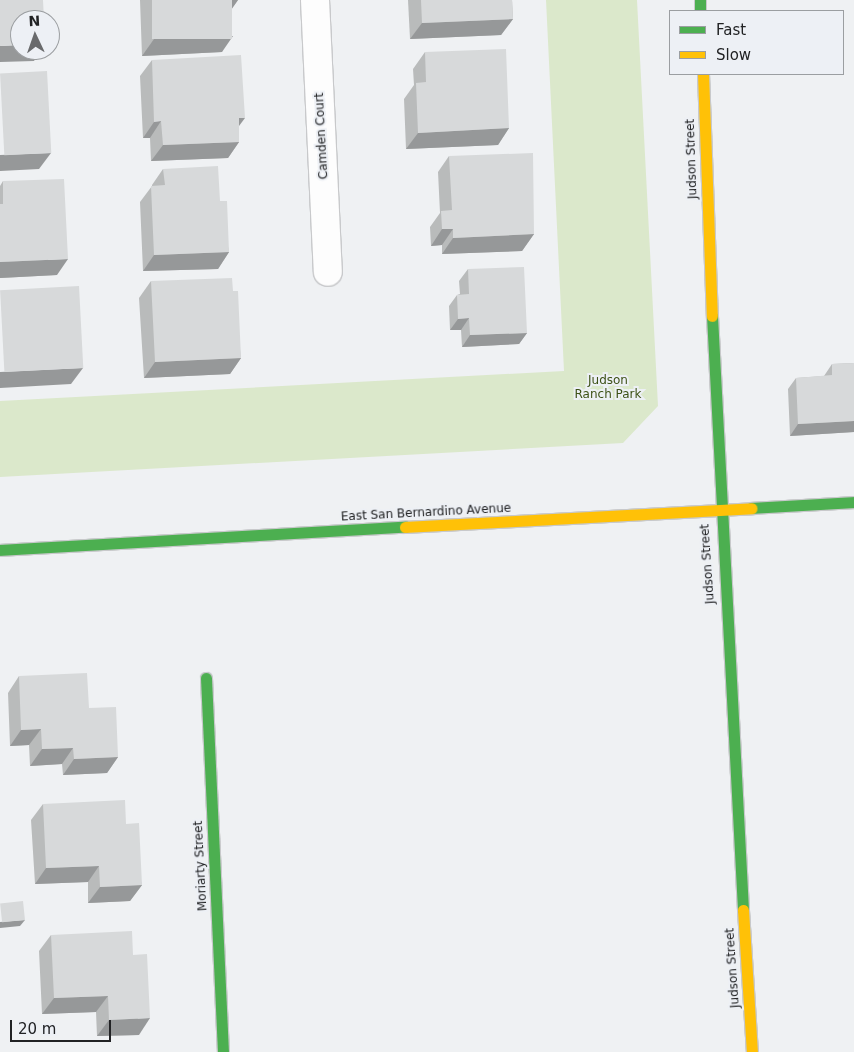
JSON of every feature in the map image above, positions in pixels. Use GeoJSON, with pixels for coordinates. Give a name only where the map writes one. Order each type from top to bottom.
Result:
{"type":"FeatureCollection","features":[{"type":"Feature","properties":{"kind":"street","name":"Camden Court"},"geometry":{"type":"LineString","coordinates":[[315,0],[328,272]]}},
{"type":"Feature","properties":{"kind":"street","name":"Judson Street"},"geometry":{"type":"LineString","coordinates":[[702,75],[719,510],[752,1052]]}},
{"type":"Feature","properties":{"kind":"street","name":"East San Bernardino Avenue"},"geometry":{"type":"LineString","coordinates":[[0,550],[854,502]]}},
{"type":"Feature","properties":{"kind":"street","name":"Moriarty Street"},"geometry":{"type":"LineString","coordinates":[[206,678],[223,1052]]}},
{"type":"Feature","properties":{"kind":"green space","name":"Judson Ranch Park"},"geometry":{"type":"Polygon","coordinates":[[[546,0],[637,0],[658,406],[623,443],[0,477],[0,401],[564,371],[546,0]]]}},
{"type":"Feature","properties":{"kind":"building"},"geometry":{"type":"Polygon","coordinates":[[[0,0],[43,0],[44,10],[10,10],[10,46],[0,46],[0,0]]]}},
{"type":"Feature","properties":{"kind":"building"},"geometry":{"type":"Polygon","coordinates":[[[152,0],[232,0],[232,39],[152,39],[152,0]]]}},
{"type":"Feature","properties":{"kind":"building"},"geometry":{"type":"Polygon","coordinates":[[[421,0],[512,0],[513,19],[422,23],[421,0]]]}},
{"type":"Feature","properties":{"kind":"building"},"geometry":{"type":"Polygon","coordinates":[[[506,49],[509,128],[418,133],[416,83],[426,82],[425,52],[506,49]]]}},
{"type":"Feature","properties":{"kind":"building"},"geometry":{"type":"Polygon","coordinates":[[[241,55],[245,118],[239,118],[239,142],[163,145],[161,121],[154,122],[152,60],[241,55]]]}},
{"type":"Feature","properties":{"kind":"building"},"geometry":{"type":"Polygon","coordinates":[[[47,71],[51,153],[4,155],[0,73],[47,71]]]}},
{"type":"Feature","properties":{"kind":"building"},"geometry":{"type":"Polygon","coordinates":[[[533,153],[534,234],[453,238],[453,229],[442,229],[441,211],[452,210],[449,156],[533,153]]]}},
{"type":"Feature","properties":{"kind":"building"},"geometry":{"type":"Polygon","coordinates":[[[218,166],[220,201],[227,201],[229,252],[154,255],[151,186],[165,185],[163,169],[218,166]]]}},
{"type":"Feature","properties":{"kind":"building"},"geometry":{"type":"Polygon","coordinates":[[[64,179],[68,259],[0,262],[0,204],[3,204],[3,181],[64,179]]]}},
{"type":"Feature","properties":{"kind":"building"},"geometry":{"type":"Polygon","coordinates":[[[524,267],[527,333],[470,335],[469,318],[458,319],[457,295],[469,294],[468,269],[524,267]]]}},
{"type":"Feature","properties":{"kind":"building"},"geometry":{"type":"Polygon","coordinates":[[[232,278],[233,291],[238,291],[241,358],[155,362],[151,281],[232,278]]]}},
{"type":"Feature","properties":{"kind":"building"},"geometry":{"type":"Polygon","coordinates":[[[79,286],[83,368],[4,372],[0,290],[79,286]]]}},
{"type":"Feature","properties":{"kind":"building"},"geometry":{"type":"Polygon","coordinates":[[[854,363],[854,421],[798,424],[796,378],[832,375],[832,364],[854,363]]]}},
{"type":"Feature","properties":{"kind":"building"},"geometry":{"type":"Polygon","coordinates":[[[87,673],[89,708],[116,707],[118,757],[74,759],[73,748],[42,749],[41,729],[21,730],[19,676],[87,673]]]}},
{"type":"Feature","properties":{"kind":"building"},"geometry":{"type":"Polygon","coordinates":[[[125,800],[126,824],[139,823],[142,885],[100,887],[99,866],[46,868],[43,804],[125,800]]]}},
{"type":"Feature","properties":{"kind":"building"},"geometry":{"type":"Polygon","coordinates":[[[23,901],[25,920],[2,922],[0,903],[23,901]]]}},
{"type":"Feature","properties":{"kind":"building"},"geometry":{"type":"Polygon","coordinates":[[[132,931],[133,955],[147,954],[150,1018],[109,1020],[108,996],[54,998],[51,935],[132,931]]]}},
{"type":"Feature","properties":{"kind":"traffic: fast"},"geometry":{"type":"LineString","coordinates":[[700,0],[700,10]]}},
{"type":"Feature","properties":{"kind":"traffic: fast"},"geometry":{"type":"LineString","coordinates":[[712,316],[743,910]]}},
{"type":"Feature","properties":{"kind":"traffic: fast"},"geometry":{"type":"LineString","coordinates":[[751,508],[854,502]]}},
{"type":"Feature","properties":{"kind":"traffic: fast"},"geometry":{"type":"LineString","coordinates":[[0,550],[405,527]]}},
{"type":"Feature","properties":{"kind":"traffic: fast"},"geometry":{"type":"LineString","coordinates":[[206,678],[223,1052]]}},
{"type":"Feature","properties":{"kind":"traffic: slow"},"geometry":{"type":"LineString","coordinates":[[703,75],[712,316]]}},
{"type":"Feature","properties":{"kind":"traffic: slow"},"geometry":{"type":"LineString","coordinates":[[405,527],[751,508]]}},
{"type":"Feature","properties":{"kind":"traffic: slow"},"geometry":{"type":"LineString","coordinates":[[743,910],[752,1052]]}}]}
